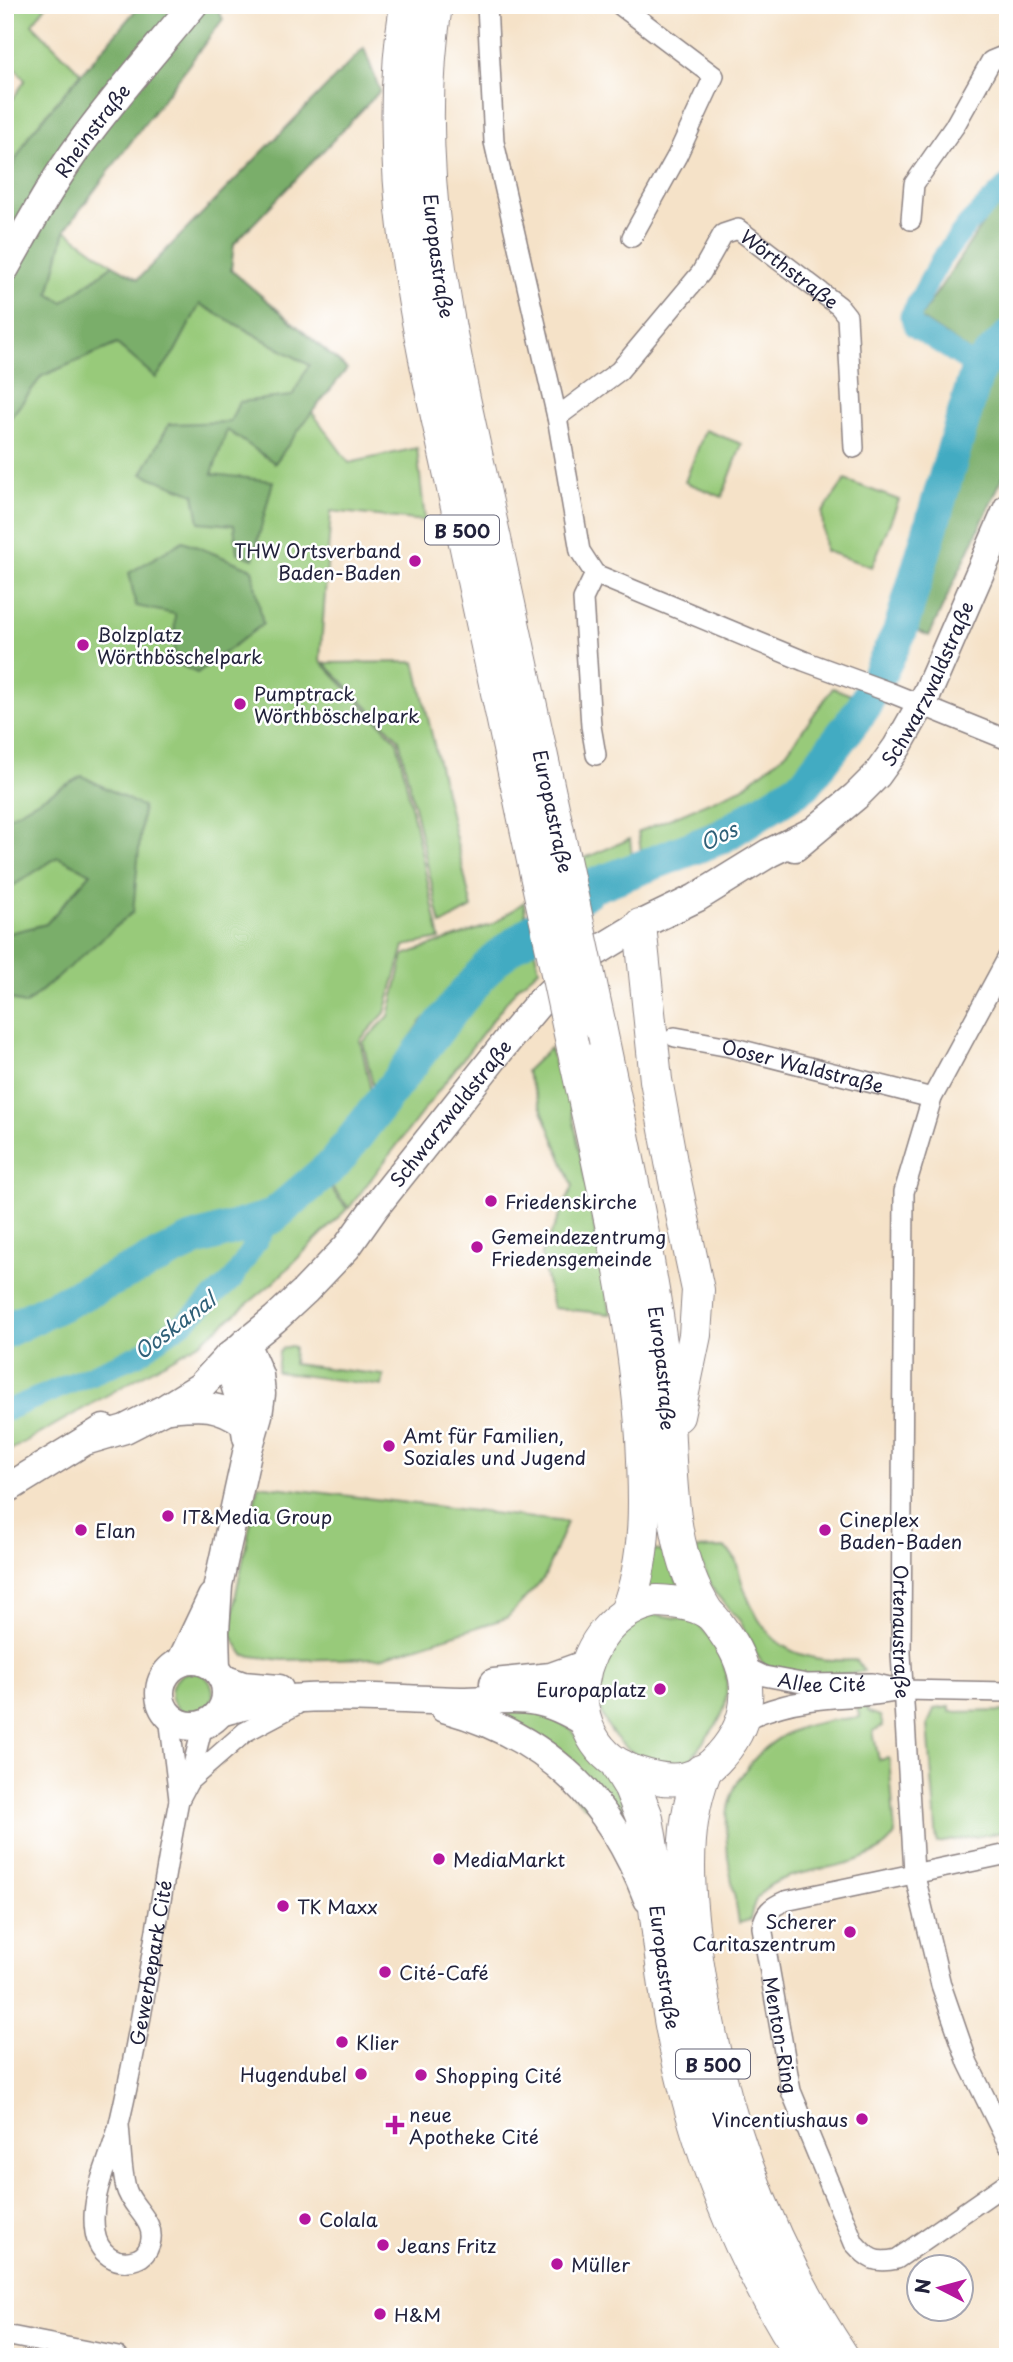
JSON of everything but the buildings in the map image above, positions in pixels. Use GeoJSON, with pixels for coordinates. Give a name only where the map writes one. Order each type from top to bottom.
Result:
{"type":"FeatureCollection","features":[{"type":"Feature","properties":{"kind":"highway","name":"Europastraße"},"geometry":{"type":"LineString","coordinates":[[621,1768],[632,1786],[644,1816],[673,2024],[684,2073],[712,2165],[752,2260],[806,2357]]}},
{"type":"Feature","properties":{"kind":"highway","name":"Europastraße"},"geometry":{"type":"LineString","coordinates":[[702,1773],[692,1806],[688,1840],[688,1890],[700,1995],[713,2065],[756,2200],[798,2289],[839,2357]]}},
{"type":"Feature","properties":{"kind":"main road","name":"Europastraße"},"geometry":{"type":"LineString","coordinates":[[407,5],[398,85],[397,132],[406,238],[416,302],[437,413],[623,1284],[640,1418],[644,1487],[638,1574],[626,1612]]}},
{"type":"Feature","properties":{"kind":"main road","name":"Europastraße"},"geometry":{"type":"LineString","coordinates":[[436,5],[427,86],[427,132],[435,234],[445,298],[469,421],[600,1026],[651,1280],[664,1366],[674,1507],[680,1546],[695,1592],[708,1613]]}},
{"type":"Feature","properties":{"kind":"main road"},"geometry":{"type":"LineString","coordinates":[[640,925],[656,1080],[670,1162],[698,1290],[695,1335],[670,1448]]}},
{"type":"Feature","properties":{"kind":"main road","name":"B 500"},"geometry":{"type":"LineString","coordinates":[[676,1602],[708,1613],[731,1643],[746,1682],[743,1720],[730,1744],[702,1773],[684,1779],[664,1780],[621,1768],[598,1746],[585,1722],[581,1692],[587,1664],[597,1643],[611,1625],[639,1604],[676,1602]]}},
{"type":"Feature","properties":{"kind":"street","name":"Rheinstraße"},"geometry":{"type":"LineString","coordinates":[[5,268],[79,145],[193,5]]}},
{"type":"Feature","properties":{"kind":"street"},"geometry":{"type":"LineString","coordinates":[[487,5],[494,142],[557,417],[580,551],[595,574],[804,661],[1008,740]]}},
{"type":"Feature","properties":{"kind":"street"},"geometry":{"type":"LineString","coordinates":[[620,5],[714,76],[677,156],[632,237]]}},
{"type":"Feature","properties":{"kind":"street"},"geometry":{"type":"LineString","coordinates":[[911,220],[914,184],[954,127],[991,61],[1008,54]]}},
{"type":"Feature","properties":{"kind":"street","name":"Wörthstraße"},"geometry":{"type":"LineString","coordinates":[[557,417],[619,371],[701,273],[723,234],[738,229],[839,306],[847,316],[854,448]]}},
{"type":"Feature","properties":{"kind":"street","name":"Schwarzwaldstraße"},"geometry":{"type":"LineString","coordinates":[[88,1440],[125,1429],[200,1387],[236,1351],[305,1291],[347,1247],[376,1206],[538,1004],[584,959],[640,925],[696,898],[769,853],[810,833],[856,796],[877,775],[921,705],[1008,508]]}},
{"type":"Feature","properties":{"kind":"street"},"geometry":{"type":"LineString","coordinates":[[595,574],[583,599],[591,726],[596,755]]}},
{"type":"Feature","properties":{"kind":"street","name":"Ortenaustraße"},"geometry":{"type":"LineString","coordinates":[[1008,957],[932,1098],[904,1192],[901,1653],[914,1872],[941,1985],[960,2040],[968,2063],[1008,2144]]}},
{"type":"Feature","properties":{"kind":"street","name":"Ooser Waldstraße"},"geometry":{"type":"LineString","coordinates":[[675,1037],[730,1047],[932,1098]]}},
{"type":"Feature","properties":{"kind":"street","name":"Schwarzwaldstraße"},"geometry":{"type":"LineString","coordinates":[[5,1490],[88,1440],[190,1371],[236,1351]]}},
{"type":"Feature","properties":{"kind":"street","name":"Gewerbepark Cité"},"geometry":{"type":"LineString","coordinates":[[236,1351],[247,1453]]}},
{"type":"Feature","properties":{"kind":"street","name":"Gewerbepark Cité"},"geometry":{"type":"LineString","coordinates":[[119,2125],[125,2187],[130,2199],[148,2221],[152,2235],[149,2248],[141,2258],[132,2261],[116,2261],[103,2252],[95,2233],[96,2207],[101,2179],[119,2125],[179,1800],[212,1718],[226,1696],[220,1674],[215,1631],[218,1585],[261,1394],[259,1375],[236,1351]]}},
{"type":"Feature","properties":{"kind":"street"},"geometry":{"type":"LineString","coordinates":[[166,1408],[211,1406],[229,1412],[245,1423]]}},
{"type":"Feature","properties":{"kind":"street","name":"Gewerbepark Cité"},"geometry":{"type":"LineString","coordinates":[[179,1800],[169,1716],[160,1698],[160,1688],[168,1671],[181,1662],[218,1585]]}},
{"type":"Feature","properties":{"kind":"street"},"geometry":{"type":"LineString","coordinates":[[181,1662],[200,1660],[243,1686],[394,1690],[529,1681],[551,1677],[587,1664]]}},
{"type":"Feature","properties":{"kind":"street","name":"Allee Cité"},"geometry":{"type":"LineString","coordinates":[[741,1665],[764,1676],[807,1684],[872,1683],[903,1690],[1008,1692]]}},
{"type":"Feature","properties":{"kind":"street","name":"Allee Cité"},"geometry":{"type":"LineString","coordinates":[[743,1720],[766,1710],[809,1700],[870,1697],[903,1690]]}},
{"type":"Feature","properties":{"kind":"street"},"geometry":{"type":"LineString","coordinates":[[169,1716],[181,1724],[212,1718],[245,1704],[317,1697],[534,1700],[566,1711],[585,1722]]}},
{"type":"Feature","properties":{"kind":"street"},"geometry":{"type":"LineString","coordinates":[[189,1780],[245,1732],[289,1707],[317,1697]]}},
{"type":"Feature","properties":{"kind":"street"},"geometry":{"type":"LineString","coordinates":[[411,1699],[461,1713],[509,1732],[553,1759],[590,1795],[621,1837],[659,1930]]}},
{"type":"Feature","properties":{"kind":"street"},"geometry":{"type":"LineString","coordinates":[[914,1872],[1008,1854]]}},
{"type":"Feature","properties":{"kind":"street","name":"Menton-Ring"},"geometry":{"type":"LineString","coordinates":[[914,1872],[785,1901],[773,1906],[765,1915],[762,1927],[791,2091],[854,2243],[867,2258],[884,2262],[897,2259],[1008,2182]]}},
{"type":"Feature","properties":{"kind":"street"},"geometry":{"type":"LineString","coordinates":[[5,2335],[118,2357]]}},
{"type":"Feature","properties":{"kind":"green space"},"geometry":{"type":"Polygon","coordinates":[[[5,5],[47,5],[32,24],[81,73],[30,134],[5,180],[5,111],[25,80],[5,56],[5,5]]]}},
{"type":"Feature","properties":{"kind":"green space"},"geometry":{"type":"Polygon","coordinates":[[[140,5],[214,5],[223,19],[65,230],[49,294],[63,302],[113,265],[138,279],[364,48],[380,91],[234,244],[231,270],[347,369],[275,463],[227,430],[212,474],[273,481],[253,559],[237,552],[234,525],[199,522],[194,494],[142,474],[169,424],[230,422],[239,402],[292,396],[309,365],[200,304],[175,351],[156,378],[117,344],[42,376],[5,425],[5,180],[30,134],[140,5]]]}},
{"type":"Feature","properties":{"kind":"green space"},"geometry":{"type":"Polygon","coordinates":[[[1008,194],[1008,466],[929,636],[911,628],[990,365],[920,318],[989,214],[1008,194]]]}},
{"type":"Feature","properties":{"kind":"green space"},"geometry":{"type":"Polygon","coordinates":[[[65,230],[113,265],[63,303],[49,294],[65,230]]]}},
{"type":"Feature","properties":{"kind":"green space"},"geometry":{"type":"Polygon","coordinates":[[[199,304],[309,365],[312,412],[349,463],[417,448],[425,521],[331,511],[320,661],[397,741],[440,939],[404,946],[385,1013],[360,1040],[372,1096],[345,1136],[260,1213],[207,1235],[212,1249],[274,1227],[329,1186],[347,1209],[274,1282],[201,1342],[5,1453],[5,425],[42,376],[117,344],[156,377],[175,351],[199,304]]]}},
{"type":"Feature","properties":{"kind":"green space"},"geometry":{"type":"Polygon","coordinates":[[[705,430],[742,444],[722,497],[685,482],[705,430]]]}},
{"type":"Feature","properties":{"kind":"green space"},"geometry":{"type":"Polygon","coordinates":[[[845,480],[899,500],[872,567],[825,551],[822,513],[845,480]]]}},
{"type":"Feature","properties":{"kind":"green space"},"geometry":{"type":"Polygon","coordinates":[[[183,541],[252,569],[263,624],[197,673],[174,662],[175,614],[136,606],[129,573],[183,541]]]}},
{"type":"Feature","properties":{"kind":"green space"},"geometry":{"type":"Polygon","coordinates":[[[415,662],[472,908],[441,925],[399,739],[324,663],[415,662]]]}},
{"type":"Feature","properties":{"kind":"green space"},"geometry":{"type":"Polygon","coordinates":[[[833,688],[854,696],[822,742],[788,781],[757,805],[641,851],[638,832],[742,788],[786,753],[833,688]]]}},
{"type":"Feature","properties":{"kind":"green space"},"geometry":{"type":"Polygon","coordinates":[[[82,776],[143,807],[133,912],[25,1005],[5,996],[5,934],[46,924],[91,873],[58,857],[5,891],[5,819],[82,776]]]}},
{"type":"Feature","properties":{"kind":"green space"},"geometry":{"type":"Polygon","coordinates":[[[630,839],[632,857],[584,876],[580,860],[630,839]]]}},
{"type":"Feature","properties":{"kind":"green space"},"geometry":{"type":"Polygon","coordinates":[[[524,902],[526,922],[421,1022],[374,1091],[363,1042],[389,1016],[404,955],[493,924],[524,902]]]}},
{"type":"Feature","properties":{"kind":"green space"},"geometry":{"type":"Polygon","coordinates":[[[532,938],[539,969],[517,988],[349,1208],[329,1183],[496,967],[532,938]]]}},
{"type":"Feature","properties":{"kind":"green space"},"geometry":{"type":"Polygon","coordinates":[[[550,1048],[555,1066],[563,1065],[611,1314],[553,1308],[541,1255],[573,1186],[526,1071],[550,1048]]]}},
{"type":"Feature","properties":{"kind":"green space"},"geometry":{"type":"Polygon","coordinates":[[[290,1346],[294,1347],[293,1364],[384,1375],[382,1386],[277,1372],[279,1353],[290,1346]]]}},
{"type":"Feature","properties":{"kind":"green space"},"geometry":{"type":"Polygon","coordinates":[[[258,1485],[567,1522],[544,1578],[507,1618],[380,1658],[283,1660],[244,1655],[231,1635],[236,1594],[258,1485]]]}},
{"type":"Feature","properties":{"kind":"green space"},"geometry":{"type":"Polygon","coordinates":[[[724,1548],[736,1561],[758,1619],[781,1645],[813,1658],[857,1660],[864,1671],[851,1674],[801,1675],[764,1665],[740,1621],[715,1593],[694,1549],[724,1548]]]}},
{"type":"Feature","properties":{"kind":"green space"},"geometry":{"type":"Polygon","coordinates":[[[652,1550],[668,1552],[680,1591],[644,1590],[652,1550]]]}},
{"type":"Feature","properties":{"kind":"green space"},"geometry":{"type":"Polygon","coordinates":[[[640,1612],[696,1621],[715,1644],[724,1664],[727,1695],[722,1714],[687,1767],[659,1764],[627,1749],[607,1724],[601,1710],[597,1695],[603,1665],[640,1612]]]}},
{"type":"Feature","properties":{"kind":"green space"},"geometry":{"type":"Polygon","coordinates":[[[192,1672],[207,1678],[213,1693],[207,1708],[192,1714],[177,1708],[171,1693],[177,1678],[192,1672]]]}},
{"type":"Feature","properties":{"kind":"green space"},"geometry":{"type":"Polygon","coordinates":[[[856,1705],[865,1706],[869,1712],[880,1716],[883,1726],[873,1731],[879,1760],[889,1758],[895,1834],[883,1848],[867,1857],[788,1877],[772,1884],[757,1898],[750,1920],[739,1923],[726,1830],[729,1803],[734,1789],[750,1764],[772,1743],[812,1724],[860,1717],[856,1705]]]}},
{"type":"Feature","properties":{"kind":"green space"},"geometry":{"type":"Polygon","coordinates":[[[531,1707],[570,1728],[588,1755],[611,1780],[622,1799],[638,1854],[477,1708],[531,1707]]]}},
{"type":"Feature","properties":{"kind":"green space"},"geometry":{"type":"Polygon","coordinates":[[[950,1707],[950,1712],[1008,1711],[1008,1841],[1003,1832],[937,1843],[928,1725],[934,1709],[950,1707]]]}},
{"type":"Feature","properties":{"kind":"waterway"},"geometry":{"type":"LineString","coordinates":[[978,368],[914,327],[910,316],[941,259],[968,224],[1008,184]]}},
{"type":"Feature","properties":{"kind":"waterway","name":"Oos"},"geometry":{"type":"LineString","coordinates":[[5,1331],[194,1240],[272,1217],[335,1163],[459,1001],[494,960],[593,886],[721,837],[805,784],[863,708],[900,631],[978,368],[1008,338]]}},
{"type":"Feature","properties":{"kind":"waterway","name":"Ooskanal"},"geometry":{"type":"LineString","coordinates":[[5,1411],[138,1355],[185,1322],[233,1279],[272,1217]]}},
{"type":"Feature","properties":{"kind":"place","name":"THW Ortsverband Baden-Baden"},"geometry":{"type":"Point","coordinates":[415,561]}},
{"type":"Feature","properties":{"kind":"place","name":"Bolzplatz Wörthböschelpark"},"geometry":{"type":"Point","coordinates":[83,645]}},
{"type":"Feature","properties":{"kind":"place","name":"Pumptrack Wörthböschelpark"},"geometry":{"type":"Point","coordinates":[240,704]}},
{"type":"Feature","properties":{"kind":"place","name":"Friedenskirche"},"geometry":{"type":"Point","coordinates":[491,1201]}},
{"type":"Feature","properties":{"kind":"place","name":"Gemeindezentrumg Friedensgemeinde"},"geometry":{"type":"Point","coordinates":[477,1247]}},
{"type":"Feature","properties":{"kind":"place","name":"Amt für Familien, Soziales und Jugend"},"geometry":{"type":"Point","coordinates":[389,1446]}},
{"type":"Feature","properties":{"kind":"place","name":"IT&Media Group"},"geometry":{"type":"Point","coordinates":[168,1516]}},
{"type":"Feature","properties":{"kind":"place","name":"Elan"},"geometry":{"type":"Point","coordinates":[81,1530]}},
{"type":"Feature","properties":{"kind":"place","name":"Cineplex Baden-Baden"},"geometry":{"type":"Point","coordinates":[825,1530]}},
{"type":"Feature","properties":{"kind":"place","name":"Europaplatz"},"geometry":{"type":"Point","coordinates":[660,1689]}},
{"type":"Feature","properties":{"kind":"place","name":"MediaMarkt"},"geometry":{"type":"Point","coordinates":[439,1859]}},
{"type":"Feature","properties":{"kind":"place","name":"TK Maxx"},"geometry":{"type":"Point","coordinates":[283,1906]}},
{"type":"Feature","properties":{"kind":"place","name":"Scherer Caritaszentrum"},"geometry":{"type":"Point","coordinates":[850,1932]}},
{"type":"Feature","properties":{"kind":"place","name":"Cité-Café"},"geometry":{"type":"Point","coordinates":[385,1972]}},
{"type":"Feature","properties":{"kind":"place","name":"Klier"},"geometry":{"type":"Point","coordinates":[342,2042]}},
{"type":"Feature","properties":{"kind":"place","name":"Hugendubel"},"geometry":{"type":"Point","coordinates":[361,2074]}},
{"type":"Feature","properties":{"kind":"place","name":"Shopping Cité"},"geometry":{"type":"Point","coordinates":[421,2075]}},
{"type":"Feature","properties":{"kind":"place","name":"Vincentiushaus"},"geometry":{"type":"Point","coordinates":[862,2119]}},
{"type":"Feature","properties":{"kind":"place","name":"neue Apotheke Cité"},"geometry":{"type":"Point","coordinates":[395,2125]}},
{"type":"Feature","properties":{"kind":"place","name":"Colala"},"geometry":{"type":"Point","coordinates":[305,2219]}},
{"type":"Feature","properties":{"kind":"place","name":"Jeans Fritz"},"geometry":{"type":"Point","coordinates":[383,2245]}},
{"type":"Feature","properties":{"kind":"place","name":"Müller"},"geometry":{"type":"Point","coordinates":[557,2264]}},
{"type":"Feature","properties":{"kind":"place","name":"H&M"},"geometry":{"type":"Point","coordinates":[380,2314]}}]}
